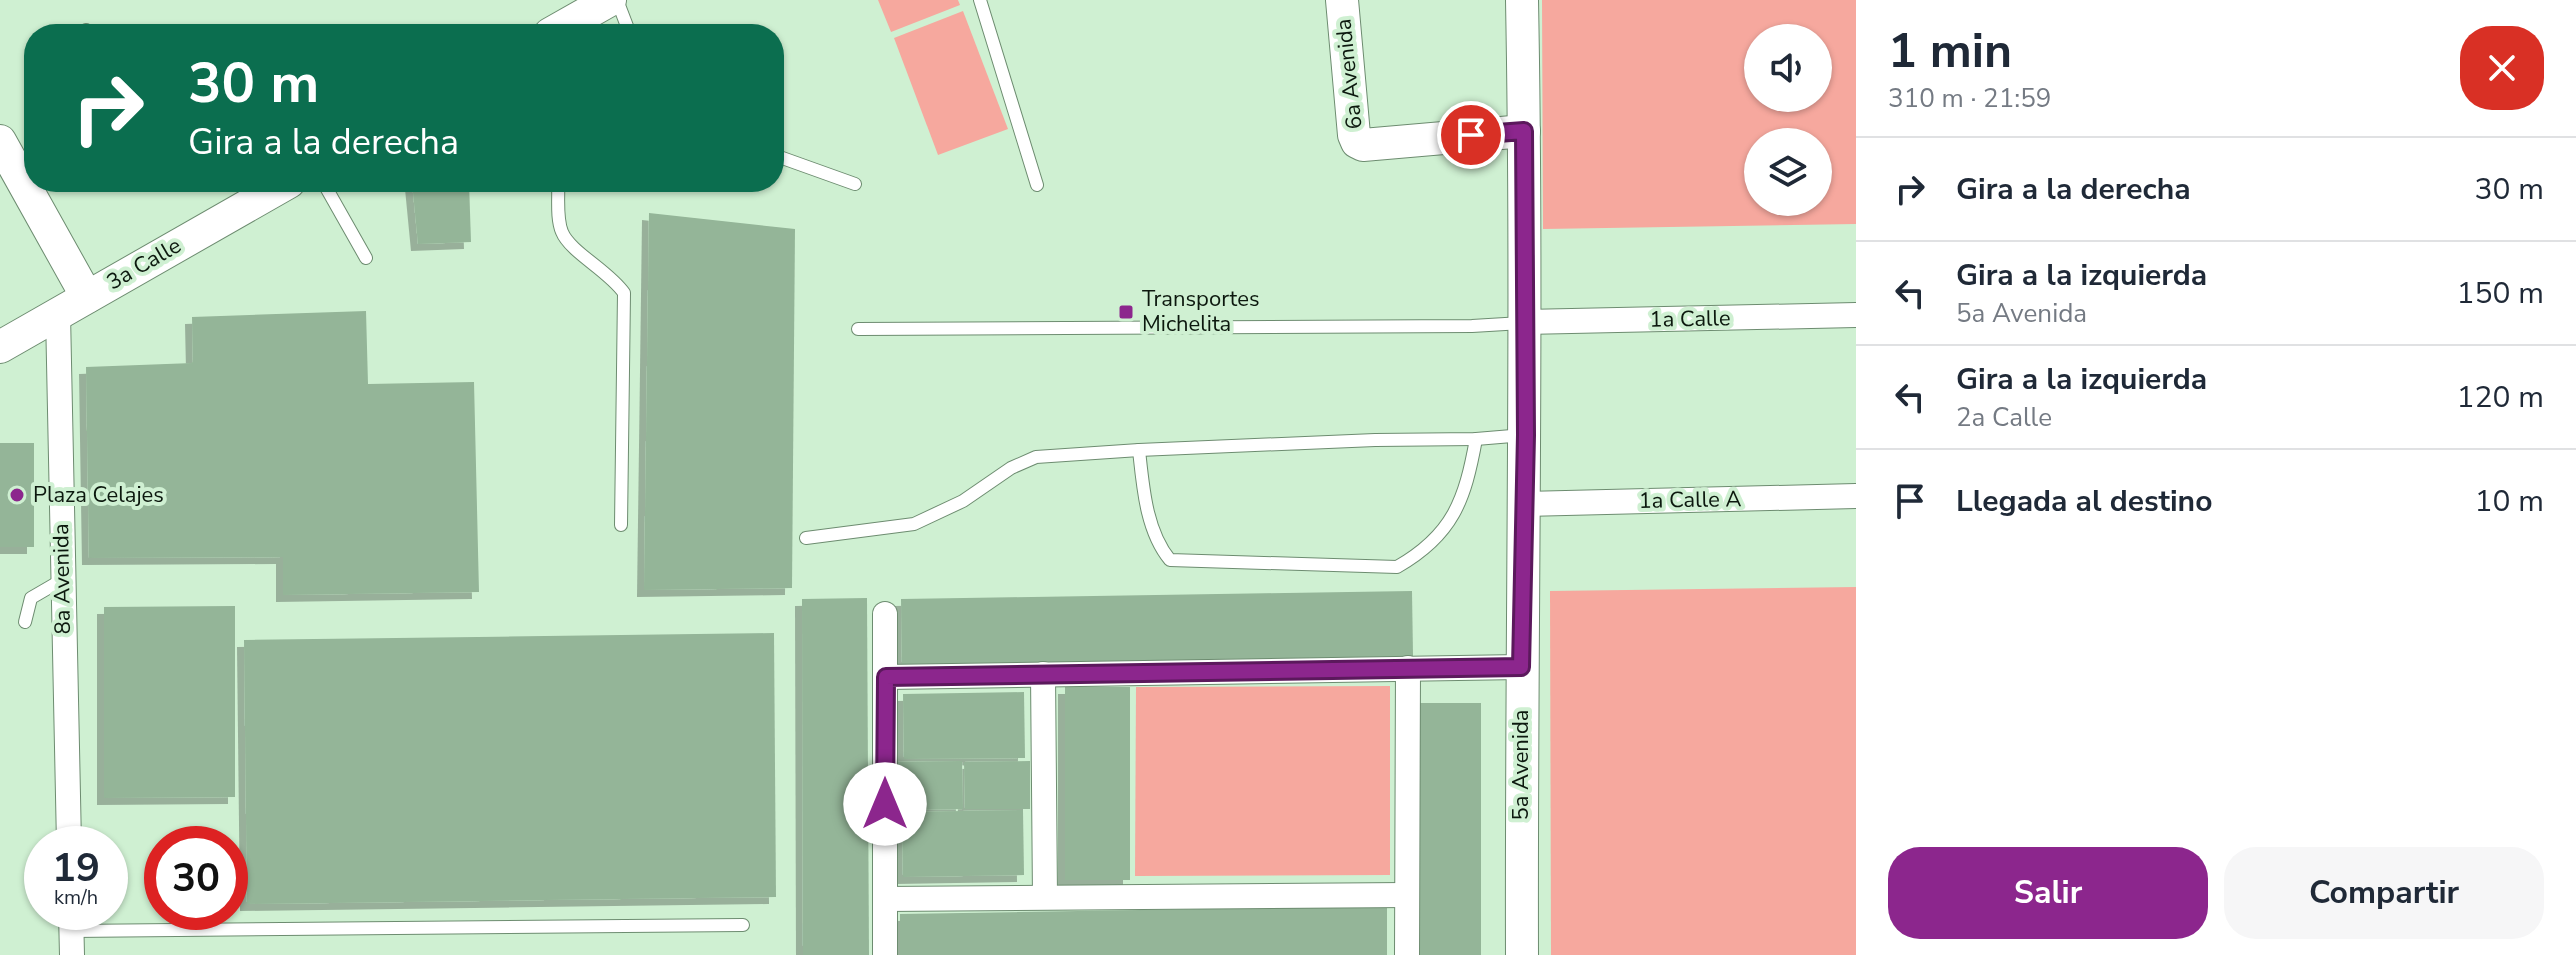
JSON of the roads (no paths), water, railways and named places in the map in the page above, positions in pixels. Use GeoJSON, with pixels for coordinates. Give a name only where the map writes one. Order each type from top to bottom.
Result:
{"type":"FeatureCollection","features":[{"type":"Feature","properties":{"kind":"street"},"geometry":{"type":"LineString","coordinates":[[560,24],[610,0]]}},
{"type":"Feature","properties":{"kind":"street","name":"6a Avenida"},"geometry":{"type":"LineString","coordinates":[[1342,0],[1357,142],[1363,145],[1524,131]]}},
{"type":"Feature","properties":{"kind":"street","name":"5a Avenida"},"geometry":{"type":"LineString","coordinates":[[1522,0],[1526,435],[1521,667],[1522,955]]}},
{"type":"Feature","properties":{"kind":"street"},"geometry":{"type":"LineString","coordinates":[[0,141],[24,184]]}},
{"type":"Feature","properties":{"kind":"street"},"geometry":{"type":"LineString","coordinates":[[28,192],[87,297]]}},
{"type":"Feature","properties":{"kind":"street","name":"3a Calle"},"geometry":{"type":"LineString","coordinates":[[0,347],[265,192]]}},
{"type":"Feature","properties":{"kind":"street","name":"8a Avenida"},"geometry":{"type":"LineString","coordinates":[[58,314],[69,826]]}},
{"type":"Feature","properties":{"kind":"street","name":"1a Calle"},"geometry":{"type":"LineString","coordinates":[[1525,322],[1856,315]]}},
{"type":"Feature","properties":{"kind":"street","name":"1a Calle A"},"geometry":{"type":"LineString","coordinates":[[1525,504],[1856,496]]}},
{"type":"Feature","properties":{"kind":"street"},"geometry":{"type":"LineString","coordinates":[[885,614],[885,955]]}},
{"type":"Feature","properties":{"kind":"street"},"geometry":{"type":"LineString","coordinates":[[886,677],[1521,667]]}},
{"type":"Feature","properties":{"kind":"street"},"geometry":{"type":"LineString","coordinates":[[1407,955],[1408,668]]}},
{"type":"Feature","properties":{"kind":"street"},"geometry":{"type":"LineString","coordinates":[[1043,674],[1045,897]]}},
{"type":"Feature","properties":{"kind":"street"},"geometry":{"type":"LineString","coordinates":[[885,899],[1407,895]]}},
{"type":"Feature","properties":{"kind":"lane"},"geometry":{"type":"LineString","coordinates":[[617,0],[626,24]]}},
{"type":"Feature","properties":{"kind":"lane"},"geometry":{"type":"LineString","coordinates":[[980,0],[1037,185]]}},
{"type":"Feature","properties":{"kind":"lane"},"geometry":{"type":"LineString","coordinates":[[784,159],[855,184]]}},
{"type":"Feature","properties":{"kind":"lane"},"geometry":{"type":"LineString","coordinates":[[329,192],[366,258]]}},
{"type":"Feature","properties":{"kind":"lane"},"geometry":{"type":"LineString","coordinates":[[558,192],[560,229],[566,241],[615,280],[624,293],[621,525]]}},
{"type":"Feature","properties":{"kind":"lane"},"geometry":{"type":"LineString","coordinates":[[858,329],[1472,326],[1525,322]]}},
{"type":"Feature","properties":{"kind":"lane"},"geometry":{"type":"LineString","coordinates":[[806,538],[914,524],[963,501],[1011,468],[1036,457],[1526,435]]}},
{"type":"Feature","properties":{"kind":"lane"},"geometry":{"type":"LineString","coordinates":[[1139,450],[1144,495],[1159,546],[1170,560],[1397,567],[1420,554],[1461,502],[1476,439]]}},
{"type":"Feature","properties":{"kind":"lane"},"geometry":{"type":"LineString","coordinates":[[25,622],[31,598],[62,580]]}},
{"type":"Feature","properties":{"kind":"lane"},"geometry":{"type":"LineString","coordinates":[[71,933],[743,925]]}},
{"type":"Feature","properties":{"kind":"place","name":"Transportes Michelita"},"geometry":{"type":"Point","coordinates":[1126,312]}},
{"type":"Feature","properties":{"kind":"place","name":"Plaza Celajes"},"geometry":{"type":"Point","coordinates":[17,495]}}]}
